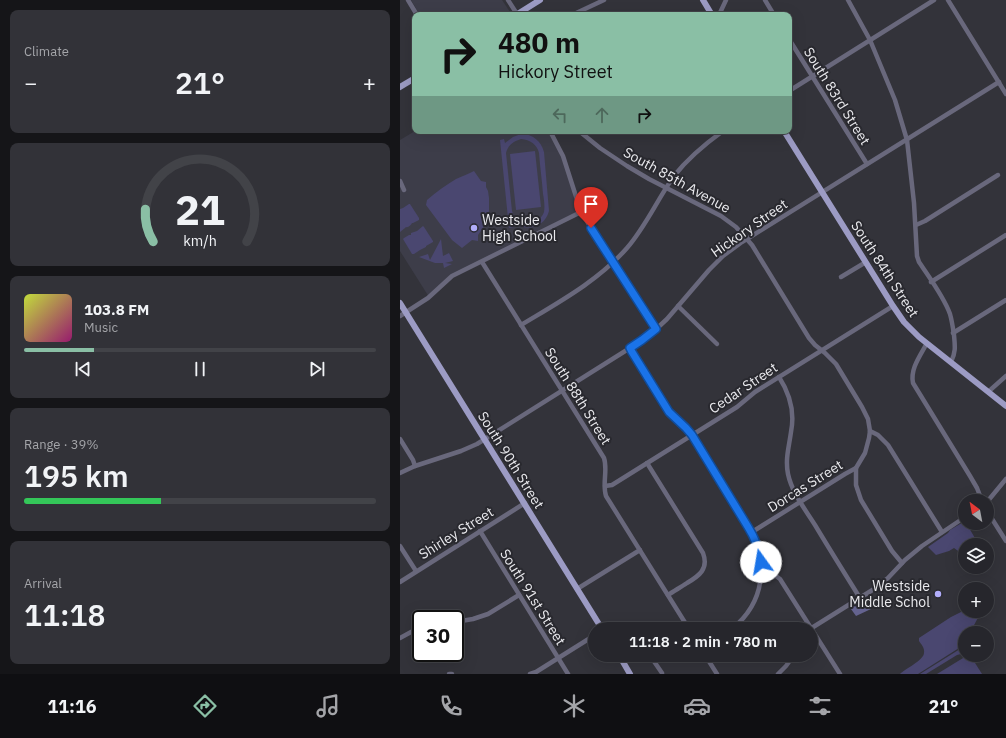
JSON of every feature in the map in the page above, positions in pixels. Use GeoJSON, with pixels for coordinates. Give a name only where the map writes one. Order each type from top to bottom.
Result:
{"type":"FeatureCollection","features":[{"type":"Feature","properties":{"kind":"main road"},"geometry":{"type":"LineString","coordinates":[[521,12],[540,0]]}},
{"type":"Feature","properties":{"kind":"main road"},"geometry":{"type":"LineString","coordinates":[[703,0],[710,12]]}},
{"type":"Feature","properties":{"kind":"main road"},"geometry":{"type":"LineString","coordinates":[[400,87],[412,80]]}},
{"type":"Feature","properties":{"kind":"main road","name":"South 84th Street"},"geometry":{"type":"LineString","coordinates":[[786,134],[893,306],[909,328],[1006,406]]}},
{"type":"Feature","properties":{"kind":"main road","name":"South 90th Street"},"geometry":{"type":"LineString","coordinates":[[400,303],[598,622]]}},
{"type":"Feature","properties":{"kind":"main road"},"geometry":{"type":"LineString","coordinates":[[623,662],[630,674]]}},
{"type":"Feature","properties":{"kind":"street"},"geometry":{"type":"LineString","coordinates":[[408,0],[415,12]]}},
{"type":"Feature","properties":{"kind":"street"},"geometry":{"type":"LineString","coordinates":[[508,0],[514,12]]}},
{"type":"Feature","properties":{"kind":"street"},"geometry":{"type":"LineString","coordinates":[[578,12],[604,0]]}},
{"type":"Feature","properties":{"kind":"street"},"geometry":{"type":"LineString","coordinates":[[720,12],[726,0]]}},
{"type":"Feature","properties":{"kind":"street"},"geometry":{"type":"LineString","coordinates":[[765,0],[772,12]]}},
{"type":"Feature","properties":{"kind":"street"},"geometry":{"type":"LineString","coordinates":[[848,0],[870,40],[895,100],[907,140],[916,225],[917,256],[919,262],[948,309],[954,333],[955,349],[951,362]]}},
{"type":"Feature","properties":{"kind":"street"},"geometry":{"type":"LineString","coordinates":[[792,89],[934,0]]}},
{"type":"Feature","properties":{"kind":"street"},"geometry":{"type":"LineString","coordinates":[[948,0],[1006,94]]}},
{"type":"Feature","properties":{"kind":"street","name":"South 83rd Street"},"geometry":{"type":"LineString","coordinates":[[792,44],[867,164]]}},
{"type":"Feature","properties":{"kind":"street","name":"Hickory Street"},"geometry":{"type":"LineString","coordinates":[[401,473],[415,466],[473,446],[630,348],[667,319],[700,279],[730,250],[999,82]]}},
{"type":"Feature","properties":{"kind":"street"},"geometry":{"type":"LineString","coordinates":[[552,134],[563,156],[581,212],[656,329]]}},
{"type":"Feature","properties":{"kind":"street","name":"South 85th Avenue"},"geometry":{"type":"LineString","coordinates":[[583,134],[626,166],[722,216],[736,227],[747,239],[758,255],[809,338],[836,364],[862,407],[868,419],[870,431]]}},
{"type":"Feature","properties":{"kind":"street"},"geometry":{"type":"LineString","coordinates":[[522,325],[586,285],[614,262],[640,230],[675,176],[693,155],[719,134]]}},
{"type":"Feature","properties":{"kind":"street"},"geometry":{"type":"LineString","coordinates":[[916,225],[925,221],[998,175]]}},
{"type":"Feature","properties":{"kind":"street"},"geometry":{"type":"LineString","coordinates":[[400,181],[404,190]]}},
{"type":"Feature","properties":{"kind":"street"},"geometry":{"type":"LineString","coordinates":[[400,316],[428,298],[451,277],[581,212]]}},
{"type":"Feature","properties":{"kind":"street"},"geometry":{"type":"LineString","coordinates":[[931,282],[1006,235]]}},
{"type":"Feature","properties":{"kind":"street","name":"South 88th Street"},"geometry":{"type":"LineString","coordinates":[[482,262],[604,458],[606,496],[685,622]]}},
{"type":"Feature","properties":{"kind":"street"},"geometry":{"type":"LineString","coordinates":[[841,277],[866,262]]}},
{"type":"Feature","properties":{"kind":"street"},"geometry":{"type":"LineString","coordinates":[[954,333],[1006,300]]}},
{"type":"Feature","properties":{"kind":"street"},"geometry":{"type":"LineString","coordinates":[[678,306],[717,344]]}},
{"type":"Feature","properties":{"kind":"street","name":"Cedar Street"},"geometry":{"type":"LineString","coordinates":[[605,486],[612,485],[738,407],[755,392],[893,306]]}},
{"type":"Feature","properties":{"kind":"street"},"geometry":{"type":"LineString","coordinates":[[927,343],[912,372],[913,383],[970,476],[979,494]]}},
{"type":"Feature","properties":{"kind":"street"},"geometry":{"type":"LineString","coordinates":[[630,348],[669,412],[692,435],[752,532],[759,552],[761,572],[758,589],[751,607],[740,622]]}},
{"type":"Feature","properties":{"kind":"street"},"geometry":{"type":"LineString","coordinates":[[988,392],[1006,376]]}},
{"type":"Feature","properties":{"kind":"street"},"geometry":{"type":"LineString","coordinates":[[779,377],[787,392],[792,407],[791,433],[787,451],[788,475],[800,502],[860,598]]}},
{"type":"Feature","properties":{"kind":"street"},"geometry":{"type":"LineString","coordinates":[[870,431],[878,435],[888,445],[942,532]]}},
{"type":"Feature","properties":{"kind":"street","name":"Dorcas Street"},"geometry":{"type":"LineString","coordinates":[[752,532],[856,468],[867,447],[870,431]]}},
{"type":"Feature","properties":{"kind":"street"},"geometry":{"type":"LineString","coordinates":[[400,439],[415,466]]}},
{"type":"Feature","properties":{"kind":"street"},"geometry":{"type":"LineString","coordinates":[[647,463],[703,553],[705,560],[704,567],[696,578],[668,595]]}},
{"type":"Feature","properties":{"kind":"street"},"geometry":{"type":"LineString","coordinates":[[856,468],[856,485],[861,500],[892,551],[902,563]]}},
{"type":"Feature","properties":{"kind":"street"},"geometry":{"type":"LineString","coordinates":[[400,480],[401,473]]}},
{"type":"Feature","properties":{"kind":"street"},"geometry":{"type":"LineString","coordinates":[[994,494],[1006,479]]}},
{"type":"Feature","properties":{"kind":"street","name":"Shirley Street"},"geometry":{"type":"LineString","coordinates":[[400,582],[525,504]]}},
{"type":"Feature","properties":{"kind":"street"},"geometry":{"type":"LineString","coordinates":[[818,624],[881,584],[922,546],[958,522]]}},
{"type":"Feature","properties":{"kind":"street"},"geometry":{"type":"LineString","coordinates":[[994,522],[1005,538]]}},
{"type":"Feature","properties":{"kind":"street","name":"South 91st Street"},"geometry":{"type":"LineString","coordinates":[[480,531],[568,674]]}},
{"type":"Feature","properties":{"kind":"street"},"geometry":{"type":"LineString","coordinates":[[400,546],[416,572]]}},
{"type":"Feature","properties":{"kind":"street"},"geometry":{"type":"LineString","coordinates":[[577,589],[640,550]]}},
{"type":"Feature","properties":{"kind":"street"},"geometry":{"type":"LineString","coordinates":[[761,572],[774,574],[780,579],[806,622]]}},
{"type":"Feature","properties":{"kind":"street"},"geometry":{"type":"LineString","coordinates":[[464,620],[488,614],[519,595]]}},
{"type":"Feature","properties":{"kind":"street"},"geometry":{"type":"LineString","coordinates":[[400,638],[412,632]]}},
{"type":"Feature","properties":{"kind":"street"},"geometry":{"type":"LineString","coordinates":[[530,674],[536,672],[588,639]]}},
{"type":"Feature","properties":{"kind":"street"},"geometry":{"type":"LineString","coordinates":[[818,641],[840,674]]}},
{"type":"Feature","properties":{"kind":"street"},"geometry":{"type":"LineString","coordinates":[[655,662],[663,674]]}},
{"type":"Feature","properties":{"kind":"street"},"geometry":{"type":"LineString","coordinates":[[709,662],[717,674]]}},
{"type":"Feature","properties":{"kind":"street"},"geometry":{"type":"LineString","coordinates":[[778,674],[789,662]]}},
{"type":"Feature","properties":{"kind":"shaded area"},"geometry":{"type":"Polygon","coordinates":[[[411,0],[502,0],[510,12],[418,12],[411,0]]]}},
{"type":"Feature","properties":{"kind":"shaded area","name":"Westside High School"},"geometry":{"type":"Polygon","coordinates":[[[412,133],[552,134],[560,151],[581,212],[452,276],[429,297],[400,251],[400,140],[412,133]]]}},
{"type":"Feature","properties":{"kind":"shaded area"},"geometry":{"type":"Polygon","coordinates":[[[521,134],[529,135],[539,141],[544,152],[549,211],[544,221],[535,226],[524,227],[514,223],[514,227],[509,228],[500,140],[504,139],[505,143],[513,137],[521,134]],[[521,139],[514,142],[508,148],[506,153],[512,211],[518,220],[530,224],[539,220],[543,215],[544,203],[539,153],[537,147],[533,143],[521,139]]]}},
{"type":"Feature","properties":{"kind":"shaded area"},"geometry":{"type":"Polygon","coordinates":[[[535,151],[541,207],[516,210],[510,154],[535,151]]]}},
{"type":"Feature","properties":{"kind":"shaded area"},"geometry":{"type":"Polygon","coordinates":[[[474,171],[481,181],[486,182],[489,198],[489,211],[485,225],[478,235],[478,241],[472,240],[462,248],[452,240],[426,205],[427,200],[441,189],[456,179],[474,171]]]}},
{"type":"Feature","properties":{"kind":"shaded area"},"geometry":{"type":"Polygon","coordinates":[[[409,204],[419,220],[412,223],[400,232],[400,209],[409,204]]]}},
{"type":"Feature","properties":{"kind":"shaded area"},"geometry":{"type":"Polygon","coordinates":[[[423,226],[433,242],[412,254],[403,239],[423,226]]]}},
{"type":"Feature","properties":{"kind":"shaded area"},"geometry":{"type":"Polygon","coordinates":[[[441,239],[443,256],[449,253],[453,261],[445,263],[452,264],[444,268],[443,263],[435,263],[419,257],[428,254],[430,260],[441,239]]]}},
{"type":"Feature","properties":{"kind":"shaded area"},"geometry":{"type":"Polygon","coordinates":[[[958,525],[958,530],[970,530],[975,538],[958,538],[958,551],[954,548],[936,555],[928,547],[958,525]]]}},
{"type":"Feature","properties":{"kind":"shaded area"},"geometry":{"type":"Polygon","coordinates":[[[864,600],[869,606],[872,603],[875,603],[871,609],[856,616],[851,609],[852,607],[864,600]]]}},
{"type":"Feature","properties":{"kind":"shaded area"},"geometry":{"type":"Polygon","coordinates":[[[958,614],[958,618],[978,618],[974,626],[958,626],[958,649],[918,674],[900,674],[923,656],[924,649],[919,641],[919,638],[958,614]]]}},
{"type":"Feature","properties":{"kind":"shaded area"},"geometry":{"type":"Polygon","coordinates":[[[958,650],[958,655],[926,674],[920,674],[958,650]]]}},
{"type":"Feature","properties":{"kind":"shaded area"},"geometry":{"type":"Polygon","coordinates":[[[958,661],[974,662],[982,674],[937,674],[958,661]]]}},
{"type":"Feature","properties":{"kind":"place","name":"Westside High School"},"geometry":{"type":"Point","coordinates":[474,228]}},
{"type":"Feature","properties":{"kind":"place","name":"Westside Middle Schol"},"geometry":{"type":"Point","coordinates":[938,594]}},
{"type":"Feature","properties":{"kind":"route"},"geometry":{"type":"LineString","coordinates":[[591,228],[656,329],[630,348],[632,352],[669,412],[692,435],[754,537],[761,562]]}}]}
